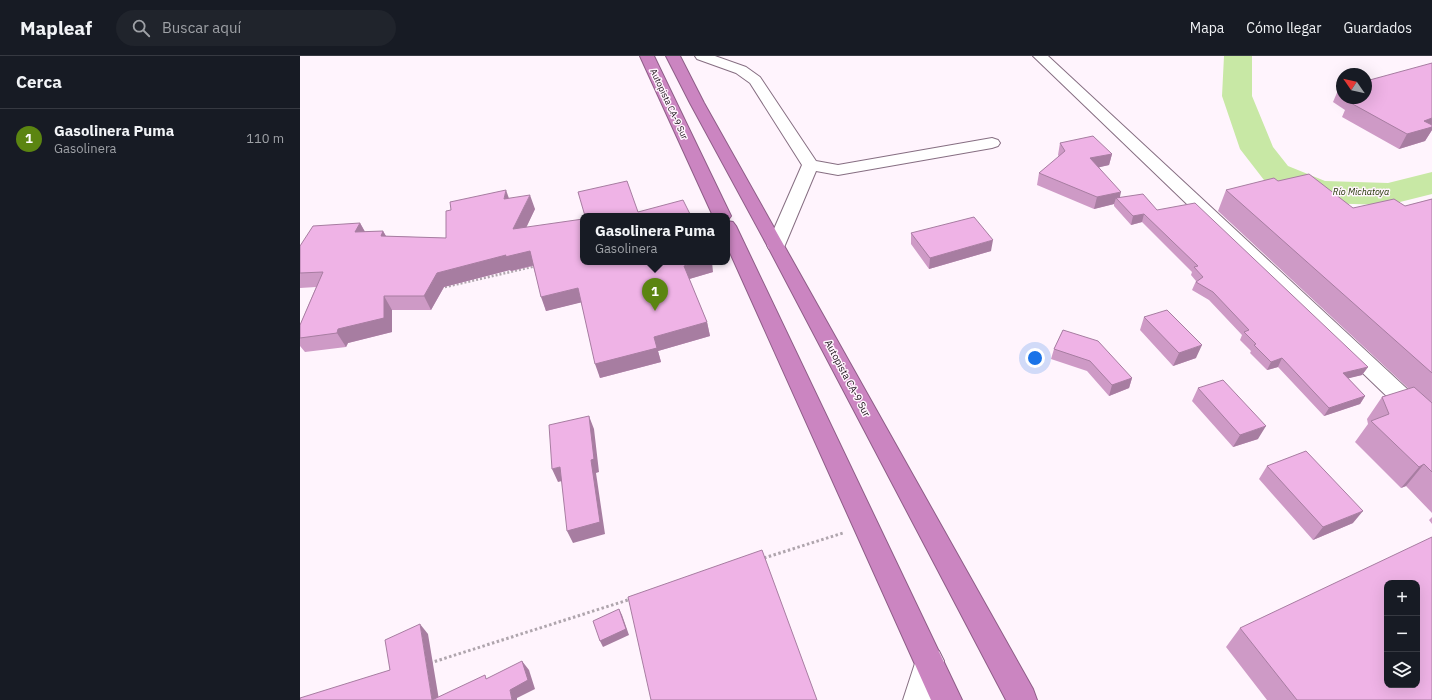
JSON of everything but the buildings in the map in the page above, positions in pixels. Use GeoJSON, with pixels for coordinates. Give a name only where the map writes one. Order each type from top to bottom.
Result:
{"type":"FeatureCollection","features":[{"type":"Feature","properties":{"kind":"highway","name":"Autopista CA-9 Sur"},"geometry":{"type":"LineString","coordinates":[[647,56],[721,213]]}},
{"type":"Feature","properties":{"kind":"highway","name":"Autopista CA-9 Sur"},"geometry":{"type":"LineString","coordinates":[[673,56],[697,103],[776,245],[1022,700]]}},
{"type":"Feature","properties":{"kind":"highway"},"geometry":{"type":"LineString","coordinates":[[730,232],[947,700]]}},
{"type":"Feature","properties":{"kind":"street"},"geometry":{"type":"LineString","coordinates":[[702,56],[741,70],[755,80],[810,165],[838,170],[992,143]]}},
{"type":"Feature","properties":{"kind":"street"},"geometry":{"type":"LineString","coordinates":[[1040,56],[1432,426]]}},
{"type":"Feature","properties":{"kind":"street"},"geometry":{"type":"LineString","coordinates":[[776,245],[810,165]]}},
{"type":"Feature","properties":{"kind":"street"},"geometry":{"type":"LineString","coordinates":[[918,700],[929,662]]}},
{"type":"Feature","properties":{"kind":"path"},"geometry":{"type":"LineString","coordinates":[[438,289],[537,266]]}},
{"type":"Feature","properties":{"kind":"path"},"geometry":{"type":"LineString","coordinates":[[760,559],[866,525]]}},
{"type":"Feature","properties":{"kind":"path"},"geometry":{"type":"LineString","coordinates":[[426,664],[638,597]]}},
{"type":"Feature","properties":{"kind":"waterway","name":"Río Michatoya"},"geometry":{"type":"LineString","coordinates":[[1238,56],[1237,96],[1257,149],[1276,173],[1319,192],[1388,194],[1432,183]]}},
{"type":"Feature","properties":{"kind":"place","name":"Gasolinera Puma"},"geometry":{"type":"Point","coordinates":[655,311]}}]}
